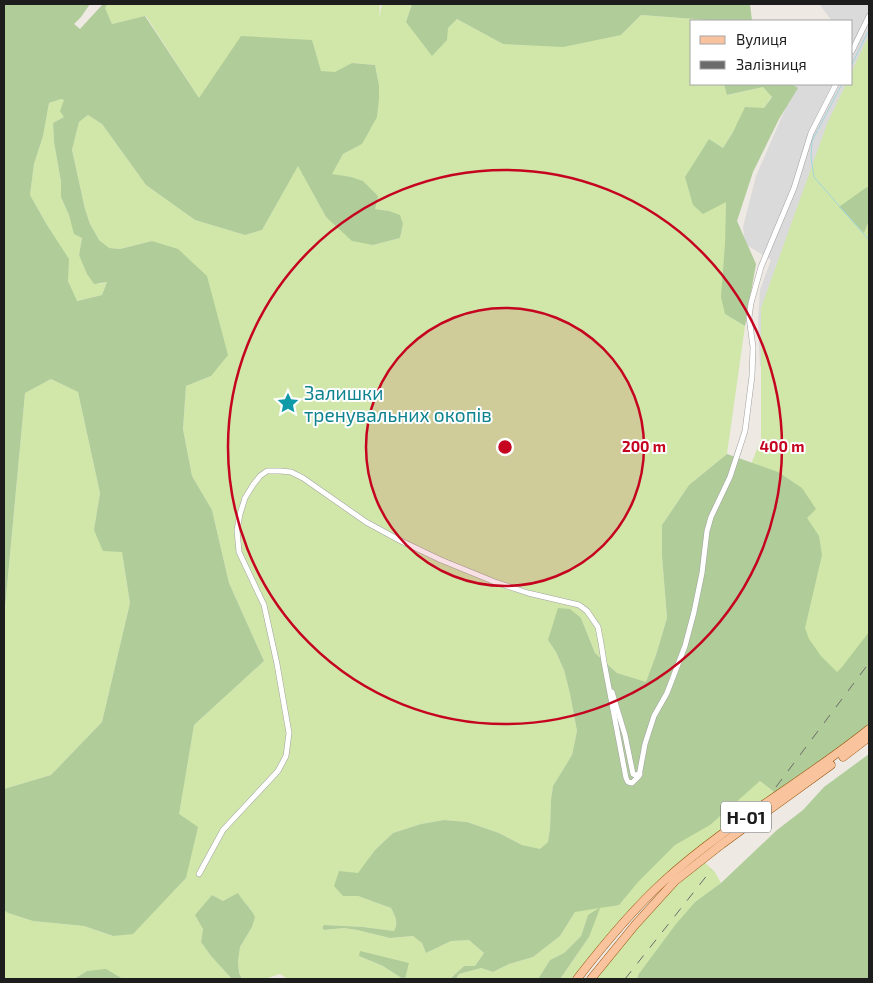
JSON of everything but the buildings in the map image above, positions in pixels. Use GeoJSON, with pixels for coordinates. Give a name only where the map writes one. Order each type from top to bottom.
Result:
{"type":"FeatureCollection","features":[{"type":"Feature","properties":{"kind":"main road","name":"Н-01"},"geometry":{"type":"LineString","coordinates":[[577,979],[630,914],[665,880],[740,821],[840,752],[869,729]]}},
{"type":"Feature","properties":{"kind":"main road","name":"Н-01"},"geometry":{"type":"LineString","coordinates":[[591,979],[635,925],[675,881],[722,844],[869,737]]}},
{"type":"Feature","properties":{"kind":"street"},"geometry":{"type":"LineString","coordinates":[[853,50],[869,16]]}},
{"type":"Feature","properties":{"kind":"street"},"geometry":{"type":"LineString","coordinates":[[199,874],[223,830],[278,770],[286,756],[289,733],[277,664],[264,605],[240,552],[237,530],[245,498],[252,484],[267,472],[291,472],[303,478],[366,522],[441,560],[495,582],[528,593],[578,605],[587,611],[598,627],[626,778],[628,782],[632,783],[636,780],[640,774],[654,716],[667,692],[685,646],[700,580],[707,531],[730,477],[745,430],[752,376],[753,347],[749,316],[761,267],[794,188],[811,132],[835,85]]}},
{"type":"Feature","properties":{"kind":"street"},"geometry":{"type":"LineString","coordinates":[[607,678],[625,735],[633,774],[640,774]]}},
{"type":"Feature","properties":{"kind":"shaded area"},"geometry":{"type":"Polygon","coordinates":[[[819,4],[869,4],[869,170],[798,369],[760,366],[758,321],[760,290],[771,260],[745,244],[743,227],[756,176],[796,85],[853,85],[853,20],[831,20],[819,4]]]}},
{"type":"Feature","properties":{"kind":"green space"},"geometry":{"type":"Polygon","coordinates":[[[4,4],[90,4],[74,24],[80,29],[103,4],[107,4],[105,8],[112,24],[145,16],[199,98],[241,36],[312,40],[321,71],[335,72],[352,63],[375,65],[379,85],[377,117],[362,144],[343,154],[332,174],[363,181],[378,196],[375,209],[400,215],[403,224],[400,238],[373,245],[352,241],[326,217],[298,166],[262,230],[245,235],[195,220],[146,185],[102,124],[88,115],[79,122],[72,150],[85,209],[90,224],[99,240],[109,248],[120,249],[152,241],[178,249],[207,276],[228,355],[211,376],[186,386],[183,429],[192,476],[212,510],[229,583],[264,661],[194,725],[179,814],[198,827],[186,878],[133,934],[113,936],[84,926],[33,921],[4,910],[4,789],[51,775],[102,722],[130,603],[122,552],[103,551],[94,530],[100,493],[78,392],[51,379],[25,393],[4,619],[4,4]],[[61,99],[49,103],[43,136],[34,164],[30,195],[69,259],[68,281],[77,301],[102,295],[107,282],[94,284],[87,274],[79,255],[82,238],[74,234],[69,215],[61,197],[61,182],[54,142],[53,123],[64,117],[60,111],[64,100],[61,99]]]}},
{"type":"Feature","properties":{"kind":"green space"},"geometry":{"type":"Polygon","coordinates":[[[107,4],[380,4],[379,18],[382,4],[412,4],[406,22],[448,28],[457,19],[503,44],[621,35],[641,15],[708,20],[690,20],[690,85],[724,85],[728,95],[763,87],[772,96],[764,108],[733,132],[723,148],[709,139],[726,202],[725,314],[745,326],[727,454],[689,485],[662,525],[662,556],[667,618],[646,683],[617,673],[595,653],[581,618],[548,640],[564,670],[577,731],[572,755],[553,786],[548,842],[540,850],[522,845],[499,833],[467,822],[444,820],[421,824],[393,833],[375,850],[343,896],[358,896],[391,908],[396,922],[394,931],[324,925],[322,928],[324,930],[344,928],[390,938],[413,936],[422,943],[426,953],[451,941],[469,940],[484,953],[475,966],[464,966],[450,979],[405,979],[408,963],[359,956],[383,966],[403,979],[286,979],[280,974],[265,979],[242,979],[239,973],[238,962],[240,947],[252,927],[251,909],[238,894],[223,901],[212,895],[196,915],[203,929],[201,942],[232,979],[123,979],[106,970],[87,971],[74,979],[4,979],[4,910],[33,921],[84,926],[112,936],[133,933],[186,878],[178,815],[194,725],[264,661],[229,583],[212,510],[192,476],[183,429],[186,386],[211,376],[152,241],[120,249],[108,248],[99,240],[90,224],[72,150],[79,122],[88,115],[102,124],[146,185],[195,220],[245,235],[262,230],[298,165],[326,217],[373,245],[400,238],[403,224],[389,211],[375,209],[351,177],[331,175],[343,154],[362,144],[379,99],[379,85],[375,65],[352,63],[335,73],[321,71],[199,98],[146,16],[112,24],[104,7],[107,4]]]}},
{"type":"Feature","properties":{"kind":"green space"},"geometry":{"type":"Polygon","coordinates":[[[412,4],[750,4],[752,20],[708,20],[641,15],[621,35],[563,47],[503,44],[457,19],[448,28],[447,40],[432,56],[406,22],[412,4]]]}},
{"type":"Feature","properties":{"kind":"green space"},"geometry":{"type":"Polygon","coordinates":[[[869,35],[869,638],[754,786],[760,781],[778,795],[665,880],[576,979],[560,979],[589,937],[588,915],[581,936],[564,953],[550,960],[538,979],[456,979],[459,974],[481,968],[493,972],[509,964],[533,957],[560,936],[575,912],[761,439],[761,308],[827,124],[846,85],[853,85],[853,69],[869,35]]]}},
{"type":"Feature","properties":{"kind":"green space"},"geometry":{"type":"Polygon","coordinates":[[[724,85],[794,85],[798,88],[779,119],[753,172],[737,221],[756,264],[745,326],[725,314],[721,297],[726,202],[703,214],[693,205],[685,177],[709,139],[723,148],[745,107],[764,108],[772,97],[763,87],[727,95],[724,85]]]}},
{"type":"Feature","properties":{"kind":"green space"},"geometry":{"type":"Polygon","coordinates":[[[61,99],[64,100],[64,117],[53,123],[54,142],[61,182],[61,197],[82,238],[79,255],[100,284],[107,282],[102,295],[76,301],[68,281],[68,259],[30,195],[34,164],[43,136],[49,103],[61,99]]]}},
{"type":"Feature","properties":{"kind":"green space"},"geometry":{"type":"Polygon","coordinates":[[[867,187],[869,189],[869,220],[864,233],[839,207],[867,187]]]}},
{"type":"Feature","properties":{"kind":"green space"},"geometry":{"type":"Polygon","coordinates":[[[51,379],[78,392],[100,493],[94,530],[122,552],[130,603],[102,722],[51,775],[4,789],[4,619],[25,393],[51,379]]]}},
{"type":"Feature","properties":{"kind":"green space"},"geometry":{"type":"Polygon","coordinates":[[[727,454],[778,472],[802,488],[816,509],[807,518],[819,536],[822,555],[805,628],[809,639],[821,656],[837,672],[869,632],[869,729],[778,795],[760,781],[710,825],[675,845],[638,882],[619,905],[600,908],[589,937],[560,979],[538,979],[550,960],[564,953],[581,936],[588,915],[599,908],[575,912],[560,936],[533,957],[509,964],[493,972],[481,968],[459,974],[456,979],[450,979],[464,966],[475,966],[484,953],[469,940],[451,941],[426,953],[422,943],[413,936],[390,938],[344,928],[324,930],[322,928],[324,925],[394,931],[396,922],[391,908],[358,896],[343,896],[334,886],[339,871],[358,873],[375,850],[393,833],[421,824],[444,820],[467,822],[499,833],[522,845],[540,849],[548,842],[553,786],[572,755],[577,731],[564,670],[548,640],[558,608],[570,609],[581,618],[595,653],[617,673],[646,682],[667,618],[662,556],[662,525],[689,485],[727,454]]]}},
{"type":"Feature","properties":{"kind":"green space"},"geometry":{"type":"Polygon","coordinates":[[[869,754],[869,979],[637,979],[676,924],[695,902],[721,883],[777,830],[803,810],[824,787],[869,754]]]}},
{"type":"Feature","properties":{"kind":"green space"},"geometry":{"type":"Polygon","coordinates":[[[704,862],[715,872],[721,883],[695,902],[638,975],[637,979],[595,979],[636,927],[673,889],[704,862]]]}},
{"type":"Feature","properties":{"kind":"green space"},"geometry":{"type":"Polygon","coordinates":[[[238,893],[255,917],[252,927],[240,947],[238,962],[239,973],[242,979],[232,979],[201,942],[203,929],[195,915],[212,895],[223,901],[238,893]]]}},
{"type":"Feature","properties":{"kind":"green space"},"geometry":{"type":"Polygon","coordinates":[[[360,951],[409,963],[405,979],[383,966],[359,956],[360,951]]]}},
{"type":"Feature","properties":{"kind":"green space"},"geometry":{"type":"Polygon","coordinates":[[[106,969],[123,979],[74,979],[87,971],[106,969]]]}},
{"type":"Feature","properties":{"kind":"waterway"},"geometry":{"type":"LineString","coordinates":[[853,62],[869,30]]}},
{"type":"Feature","properties":{"kind":"waterway"},"geometry":{"type":"LineString","coordinates":[[841,85],[812,141],[811,157],[814,177],[869,240]]}},
{"type":"Feature","properties":{"kind":"railway"},"geometry":{"type":"LineString","coordinates":[[776,787],[869,663]]}},
{"type":"Feature","properties":{"kind":"railway"},"geometry":{"type":"LineString","coordinates":[[625,979],[712,869]]}},
{"type":"Feature","properties":{"kind":"place","name":"Залишки тренувальних окопів"},"geometry":{"type":"Point","coordinates":[288,403]}}]}
